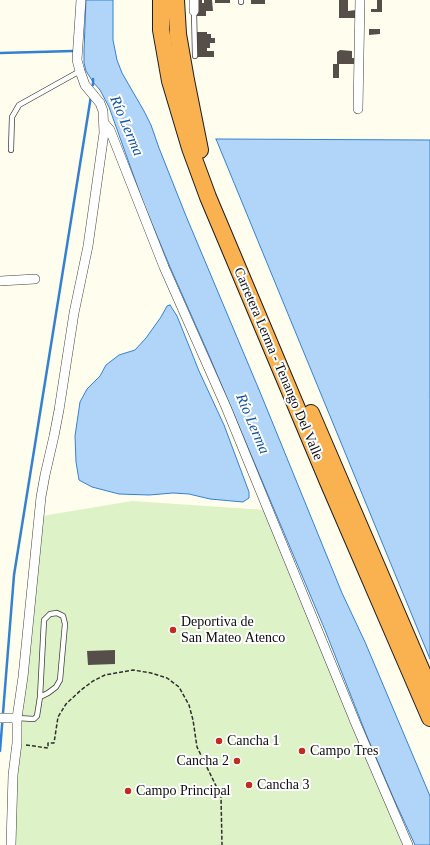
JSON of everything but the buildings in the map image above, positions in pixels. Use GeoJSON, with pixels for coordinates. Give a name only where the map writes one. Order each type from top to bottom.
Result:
{"type":"FeatureCollection","features":[{"type":"Feature","properties":{"kind":"highway","name":"Carretera Lerma - Tenango Del Valle"},"geometry":{"type":"LineString","coordinates":[[161,0],[161,30],[170,81],[190,148],[322,468],[430,718]]}},
{"type":"Feature","properties":{"kind":"highway"},"geometry":{"type":"LineString","coordinates":[[176,0],[178,34],[199,146],[217,195],[430,690]]}},
{"type":"Feature","properties":{"kind":"street"},"geometry":{"type":"LineString","coordinates":[[11,845],[13,775],[16,743],[9,718],[23,678],[41,497],[59,410],[75,306],[89,240],[104,133],[103,111],[100,103],[86,85],[77,60],[81,0]]}},
{"type":"Feature","properties":{"kind":"street"},"geometry":{"type":"LineString","coordinates":[[194,0],[194,11]]}},
{"type":"Feature","properties":{"kind":"street"},"geometry":{"type":"LineString","coordinates":[[358,109],[360,0]]}},
{"type":"Feature","properties":{"kind":"street"},"geometry":{"type":"LineString","coordinates":[[104,123],[110,130],[164,267],[226,407],[356,724],[408,845]]}},
{"type":"Feature","properties":{"kind":"street"},"geometry":{"type":"LineString","coordinates":[[0,281],[35,279]]}},
{"type":"Feature","properties":{"kind":"lane"},"geometry":{"type":"LineString","coordinates":[[194,11],[195,56]]}},
{"type":"Feature","properties":{"kind":"lane"},"geometry":{"type":"LineString","coordinates":[[11,150],[12,117],[19,105],[80,71]]}},
{"type":"Feature","properties":{"kind":"lane"},"geometry":{"type":"LineString","coordinates":[[9,718],[34,719],[37,716],[40,697],[44,620],[50,614],[57,613],[63,616],[65,624],[60,680],[56,688],[48,694],[40,697]]}},
{"type":"Feature","properties":{"kind":"path"},"geometry":{"type":"LineString","coordinates":[[16,743],[48,748],[48,743],[54,743],[58,717],[66,704],[93,681],[105,675],[133,670],[151,673],[167,678],[179,687],[189,705],[197,747],[221,796],[222,845]]}},
{"type":"Feature","properties":{"kind":"green space","name":"Deportiva de San Mateo Atenco"},"geometry":{"type":"Polygon","coordinates":[[[132,501],[265,510],[404,845],[15,845],[17,760],[42,516],[132,501]]]}},
{"type":"Feature","properties":{"kind":"water","name":"Río Lerma"},"geometry":{"type":"Polygon","coordinates":[[[86,0],[113,0],[113,40],[117,60],[122,73],[151,125],[186,216],[342,593],[365,642],[430,796],[430,845],[415,845],[393,797],[366,734],[325,630],[143,202],[109,107],[100,90],[86,71],[84,51],[86,0]]]}},
{"type":"Feature","properties":{"kind":"water"},"geometry":{"type":"Polygon","coordinates":[[[216,139],[430,140],[430,659],[216,139]]]}},
{"type":"Feature","properties":{"kind":"water"},"geometry":{"type":"Polygon","coordinates":[[[170,305],[177,316],[199,371],[224,425],[249,492],[249,498],[243,502],[210,499],[189,494],[119,494],[92,487],[79,480],[76,462],[75,436],[80,402],[87,389],[100,376],[106,365],[119,355],[135,350],[146,338],[167,306],[170,305]]]}},
{"type":"Feature","properties":{"kind":"waterway"},"geometry":{"type":"LineString","coordinates":[[0,53],[73,51]]}},
{"type":"Feature","properties":{"kind":"waterway"},"geometry":{"type":"LineString","coordinates":[[93,79],[93,85]]}},
{"type":"Feature","properties":{"kind":"waterway"},"geometry":{"type":"LineString","coordinates":[[0,751],[14,575],[91,96]]}},
{"type":"Feature","properties":{"kind":"place","name":"Deportiva de San Mateo Atenco"},"geometry":{"type":"Point","coordinates":[173,630]}},
{"type":"Feature","properties":{"kind":"place","name":"Cancha 1"},"geometry":{"type":"Point","coordinates":[219,741]}},
{"type":"Feature","properties":{"kind":"place","name":"Campo Tres"},"geometry":{"type":"Point","coordinates":[302,751]}},
{"type":"Feature","properties":{"kind":"place","name":"Cancha 2"},"geometry":{"type":"Point","coordinates":[237,761]}},
{"type":"Feature","properties":{"kind":"place","name":"Cancha 3"},"geometry":{"type":"Point","coordinates":[249,785]}},
{"type":"Feature","properties":{"kind":"place","name":"Campo Principal"},"geometry":{"type":"Point","coordinates":[128,791]}}]}
